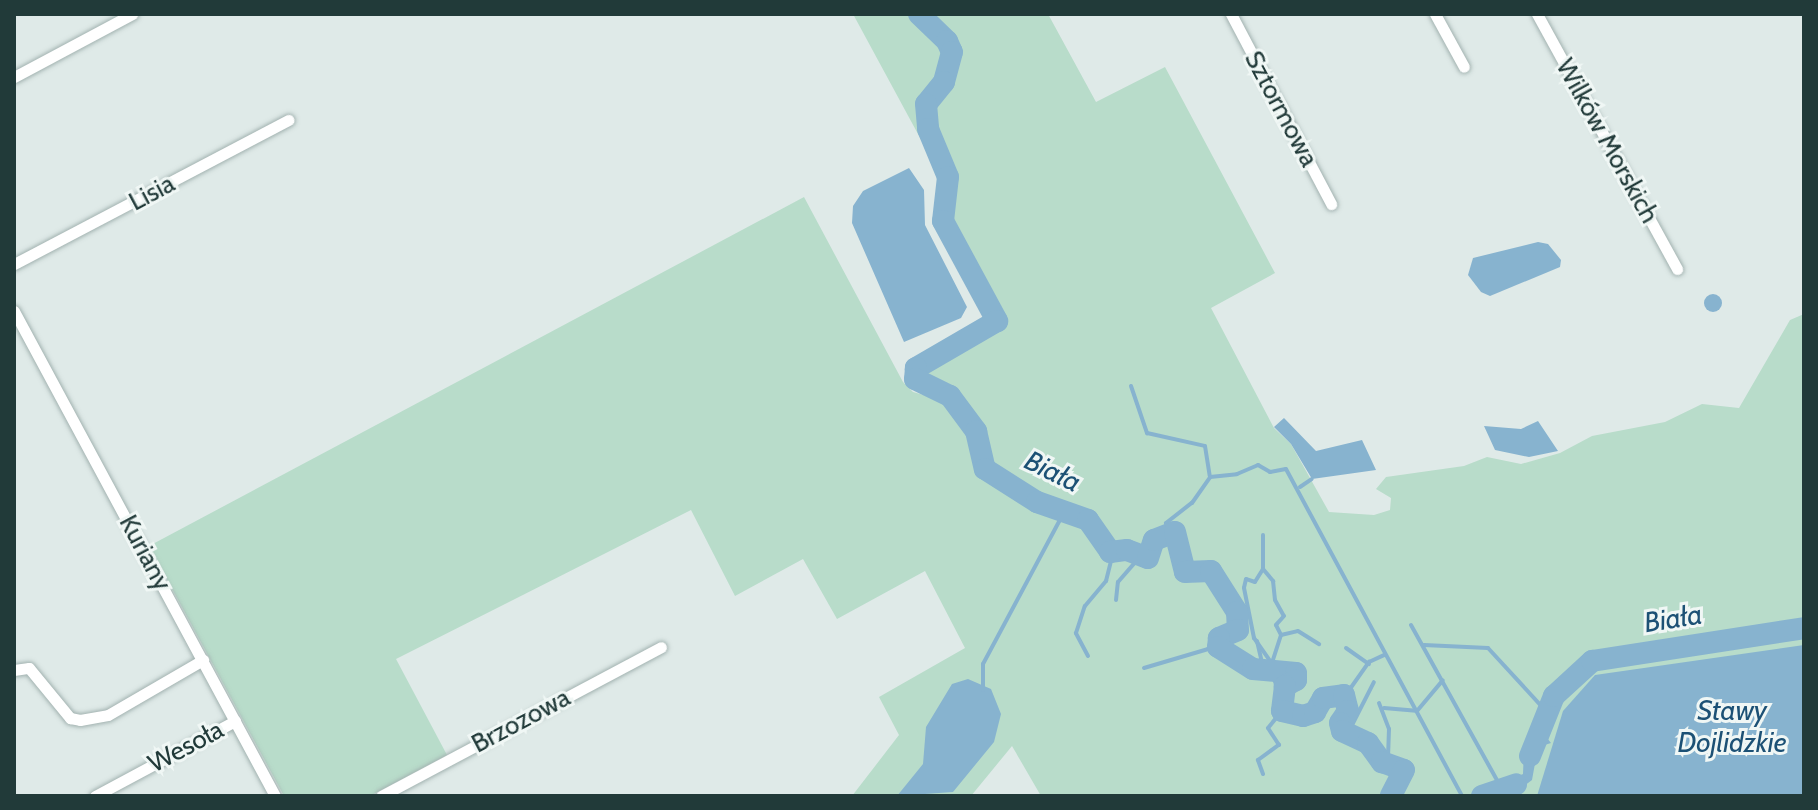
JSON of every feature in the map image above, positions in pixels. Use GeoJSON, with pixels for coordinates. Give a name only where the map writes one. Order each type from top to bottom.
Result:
{"type":"FeatureCollection","features":[{"type":"Feature","properties":{"kind":"street"},"geometry":{"type":"LineString","coordinates":[[14,77],[132,14]]}},
{"type":"Feature","properties":{"kind":"street","name":"Sztormowa"},"geometry":{"type":"LineString","coordinates":[[1231,14],[1331,204]]}},
{"type":"Feature","properties":{"kind":"street"},"geometry":{"type":"LineString","coordinates":[[1435,14],[1464,67]]}},
{"type":"Feature","properties":{"kind":"street","name":"Wilków Morskich"},"geometry":{"type":"LineString","coordinates":[[1537,14],[1677,269]]}},
{"type":"Feature","properties":{"kind":"street","name":"Lisia"},"geometry":{"type":"LineString","coordinates":[[14,264],[288,120]]}},
{"type":"Feature","properties":{"kind":"street","name":"Kuriany"},"geometry":{"type":"LineString","coordinates":[[14,311],[275,796]]}},
{"type":"Feature","properties":{"kind":"street","name":"Brzozowa"},"geometry":{"type":"LineString","coordinates":[[381,796],[661,647]]}},
{"type":"Feature","properties":{"kind":"street"},"geometry":{"type":"LineString","coordinates":[[14,670],[29,668],[70,718],[80,720],[108,715],[203,660]]}},
{"type":"Feature","properties":{"kind":"street","name":"Wesoła"},"geometry":{"type":"LineString","coordinates":[[95,796],[235,721]]}},
{"type":"Feature","properties":{"kind":"green space"},"geometry":{"type":"Polygon","coordinates":[[[853,14],[1048,14],[1096,102],[1165,67],[1275,273],[1211,308],[1274,428],[1291,444],[1329,512],[1374,515],[1390,510],[1391,498],[1376,489],[1386,477],[1464,466],[1487,457],[1521,464],[1560,453],[1592,436],[1665,422],[1702,404],[1739,408],[1790,320],[1804,314],[1804,796],[1041,796],[1012,746],[971,796],[852,796],[899,735],[879,697],[965,648],[925,571],[837,619],[803,559],[735,596],[691,510],[396,659],[447,755],[370,796],[284,796],[149,546],[804,197],[903,382],[913,392],[938,399],[912,373],[996,321],[935,218],[938,171],[853,14]]]}},
{"type":"Feature","properties":{"kind":"water"},"geometry":{"type":"Polygon","coordinates":[[[909,168],[924,190],[925,225],[967,307],[961,318],[904,342],[852,223],[853,206],[863,191],[909,168]]]}},
{"type":"Feature","properties":{"kind":"water"},"geometry":{"type":"Polygon","coordinates":[[[1538,242],[1548,244],[1561,260],[1560,267],[1490,296],[1481,292],[1468,275],[1473,258],[1538,242]]]}},
{"type":"Feature","properties":{"kind":"water"},"geometry":{"type":"Polygon","coordinates":[[[1713,294],[1722,303],[1713,312],[1704,303],[1713,294]]]}},
{"type":"Feature","properties":{"kind":"water"},"geometry":{"type":"Polygon","coordinates":[[[1284,418],[1316,451],[1362,440],[1376,470],[1312,479],[1291,444],[1274,427],[1284,418]]]}},
{"type":"Feature","properties":{"kind":"water"},"geometry":{"type":"Polygon","coordinates":[[[1538,421],[1558,451],[1529,457],[1495,450],[1484,426],[1521,429],[1538,421]]]}},
{"type":"Feature","properties":{"kind":"water","name":"Stawy Dojlidzkie"},"geometry":{"type":"Polygon","coordinates":[[[1804,645],[1804,796],[1537,796],[1563,711],[1595,675],[1804,645]]]}},
{"type":"Feature","properties":{"kind":"water"},"geometry":{"type":"Polygon","coordinates":[[[968,679],[991,689],[1001,714],[994,742],[953,792],[897,796],[923,764],[926,727],[952,684],[968,679]]]}},
{"type":"Feature","properties":{"kind":"water"},"geometry":{"type":"Polygon","coordinates":[[[1543,733],[1551,743],[1538,747],[1532,780],[1520,789],[1488,790],[1523,774],[1524,749],[1543,733]]]}},
{"type":"Feature","properties":{"kind":"waterway","name":"Biała"},"geometry":{"type":"LineString","coordinates":[[919,14],[947,41],[952,52],[944,82],[926,104],[928,129],[948,177],[943,221],[997,321],[916,368],[915,379],[950,396],[976,431],[985,469],[1037,502],[1088,520],[1110,552],[1127,550],[1148,558],[1154,540],[1175,532],[1185,572],[1211,571],[1237,612],[1238,630],[1219,638],[1218,647],[1253,669],[1296,673],[1296,680],[1285,686],[1282,711],[1303,716],[1315,712],[1323,698],[1344,695],[1348,711],[1340,723],[1342,731],[1368,743],[1382,762],[1404,770],[1391,796]]}},
{"type":"Feature","properties":{"kind":"waterway"},"geometry":{"type":"LineString","coordinates":[[1131,386],[1147,433],[1205,446],[1210,476]]}},
{"type":"Feature","properties":{"kind":"waterway"},"geometry":{"type":"LineString","coordinates":[[1170,531],[1166,523],[1192,503],[1210,477],[1237,474],[1258,465],[1270,472],[1286,469],[1462,796]]}},
{"type":"Feature","properties":{"kind":"waterway"},"geometry":{"type":"LineString","coordinates":[[1300,487],[1312,479]]}},
{"type":"Feature","properties":{"kind":"waterway"},"geometry":{"type":"LineString","coordinates":[[983,690],[983,664],[1063,514]]}},
{"type":"Feature","properties":{"kind":"waterway"},"geometry":{"type":"LineString","coordinates":[[1263,535],[1263,569],[1273,581],[1275,600],[1284,616],[1276,625],[1281,635],[1270,668],[1281,699]]}},
{"type":"Feature","properties":{"kind":"waterway"},"geometry":{"type":"LineString","coordinates":[[1088,656],[1076,633],[1085,606],[1106,581],[1113,553]]}},
{"type":"Feature","properties":{"kind":"waterway"},"geometry":{"type":"LineString","coordinates":[[1116,600],[1118,582],[1139,558]]}},
{"type":"Feature","properties":{"kind":"waterway"},"geometry":{"type":"LineString","coordinates":[[1263,569],[1255,582],[1246,579],[1244,588],[1254,638],[1270,661]]}},
{"type":"Feature","properties":{"kind":"waterway"},"geometry":{"type":"LineString","coordinates":[[1411,625],[1502,789]]}},
{"type":"Feature","properties":{"kind":"waterway","name":"Biała"},"geometry":{"type":"LineString","coordinates":[[1530,756],[1554,696],[1592,661],[1804,628]]}},
{"type":"Feature","properties":{"kind":"waterway"},"geometry":{"type":"LineString","coordinates":[[1281,635],[1298,631],[1319,644]]}},
{"type":"Feature","properties":{"kind":"waterway"},"geometry":{"type":"LineString","coordinates":[[1257,641],[1263,668]]}},
{"type":"Feature","properties":{"kind":"waterway"},"geometry":{"type":"LineString","coordinates":[[1424,645],[1488,648],[1546,711]]}},
{"type":"Feature","properties":{"kind":"waterway"},"geometry":{"type":"LineString","coordinates":[[1346,648],[1369,664]]}},
{"type":"Feature","properties":{"kind":"waterway"},"geometry":{"type":"LineString","coordinates":[[1144,668],[1208,649],[1224,651]]}},
{"type":"Feature","properties":{"kind":"waterway"},"geometry":{"type":"LineString","coordinates":[[1345,696],[1369,662],[1384,655]]}},
{"type":"Feature","properties":{"kind":"waterway"},"geometry":{"type":"LineString","coordinates":[[1417,711],[1443,680]]}},
{"type":"Feature","properties":{"kind":"waterway"},"geometry":{"type":"LineString","coordinates":[[1348,733],[1374,682]]}},
{"type":"Feature","properties":{"kind":"waterway"},"geometry":{"type":"LineString","coordinates":[[1379,703],[1389,729],[1388,764]]}},
{"type":"Feature","properties":{"kind":"waterway"},"geometry":{"type":"LineString","coordinates":[[1384,708],[1416,711]]}},
{"type":"Feature","properties":{"kind":"waterway"},"geometry":{"type":"LineString","coordinates":[[1263,774],[1258,760],[1279,745],[1268,728],[1282,711]]}},
{"type":"Feature","properties":{"kind":"waterway","name":"Biała"},"geometry":{"type":"LineString","coordinates":[[1482,796],[1516,784]]}}]}
